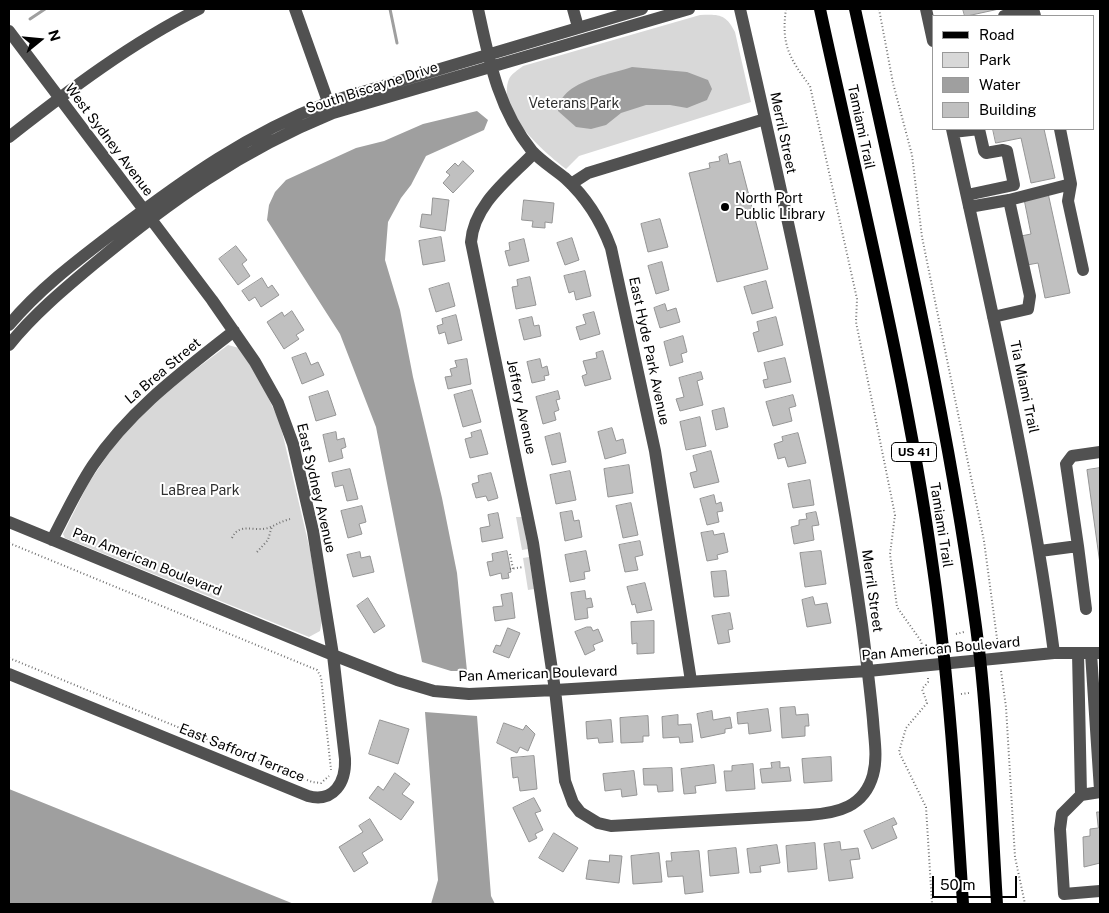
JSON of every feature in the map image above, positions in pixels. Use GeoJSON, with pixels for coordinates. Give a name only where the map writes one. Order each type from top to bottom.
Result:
{"type":"FeatureCollection","features":[{"type":"Feature","properties":{"kind":"main road","name":"Tamiami Trail"},"geometry":{"type":"LineString","coordinates":[[820,9],[905,400],[933,567],[945,663],[963,903]]}},
{"type":"Feature","properties":{"kind":"main road","name":"Tamiami Trail"},"geometry":{"type":"LineString","coordinates":[[855,9],[937,395],[953,480],[980,660],[997,902]]}},
{"type":"Feature","properties":{"kind":"street"},"geometry":{"type":"LineString","coordinates":[[9,136],[59,98],[137,45],[199,9]]}},
{"type":"Feature","properties":{"kind":"street"},"geometry":{"type":"LineString","coordinates":[[295,9],[331,108]]}},
{"type":"Feature","properties":{"kind":"street","name":"East Hyde Park Avenue"},"geometry":{"type":"LineString","coordinates":[[478,9],[489,60],[504,106],[520,135],[534,153],[571,184],[586,202],[602,225],[615,261],[655,451],[676,574],[691,681]]}},
{"type":"Feature","properties":{"kind":"street"},"geometry":{"type":"LineString","coordinates":[[573,9],[578,28]]}},
{"type":"Feature","properties":{"kind":"street","name":"South Biscayne Drive"},"geometry":{"type":"LineString","coordinates":[[489,60],[578,28],[640,9]]}},
{"type":"Feature","properties":{"kind":"street","name":"South Biscayne Drive"},"geometry":{"type":"LineString","coordinates":[[9,325],[56,278],[147,214],[227,152],[285,121],[489,60],[689,9]]}},
{"type":"Feature","properties":{"kind":"street","name":"Merril Street"},"geometry":{"type":"LineString","coordinates":[[555,690],[566,787],[572,803],[588,818],[611,826],[829,814],[849,807],[863,796],[870,785],[876,756],[868,671],[830,427],[740,9]]}},
{"type":"Feature","properties":{"kind":"street"},"geometry":{"type":"LineString","coordinates":[[926,9],[932,36]]}},
{"type":"Feature","properties":{"kind":"street"},"geometry":{"type":"LineString","coordinates":[[1007,15],[1027,9]]}},
{"type":"Feature","properties":{"kind":"street","name":"West Sydney Avenue"},"geometry":{"type":"LineString","coordinates":[[9,31],[147,214]]}},
{"type":"Feature","properties":{"kind":"street"},"geometry":{"type":"LineString","coordinates":[[571,184],[588,173],[765,119]]}},
{"type":"Feature","properties":{"kind":"street","name":"Tia Miami Trail"},"geometry":{"type":"LineString","coordinates":[[952,130],[1018,430],[1040,551],[1054,653]]}},
{"type":"Feature","properties":{"kind":"street"},"geometry":{"type":"LineString","coordinates":[[968,201],[1014,185],[1007,151],[986,153],[979,130]]}},
{"type":"Feature","properties":{"kind":"street"},"geometry":{"type":"LineString","coordinates":[[1060,130],[1071,184],[1068,201],[1083,270]]}},
{"type":"Feature","properties":{"kind":"street","name":"Jeffery Avenue"},"geometry":{"type":"LineString","coordinates":[[534,153],[485,204],[475,222],[471,242],[527,508],[555,690]]}},
{"type":"Feature","properties":{"kind":"street"},"geometry":{"type":"LineString","coordinates":[[968,201],[1007,200],[1071,184]]}},
{"type":"Feature","properties":{"kind":"street"},"geometry":{"type":"LineString","coordinates":[[993,317],[1028,309],[1030,296],[1007,200]]}},
{"type":"Feature","properties":{"kind":"street","name":"South Biscayne Drive"},"geometry":{"type":"LineString","coordinates":[[9,345],[68,286],[147,214]]}},
{"type":"Feature","properties":{"kind":"street","name":"East Sydney Avenue"},"geometry":{"type":"LineString","coordinates":[[147,214],[234,331],[278,403],[293,444],[313,531],[333,655]]}},
{"type":"Feature","properties":{"kind":"street","name":"La Brea Street"},"geometry":{"type":"LineString","coordinates":[[52,540],[88,472],[126,423],[170,381],[234,331]]}},
{"type":"Feature","properties":{"kind":"street"},"geometry":{"type":"LineString","coordinates":[[1086,609],[1066,464],[1072,456],[1100,452]]}},
{"type":"Feature","properties":{"kind":"street","name":"Pan American Boulevard"},"geometry":{"type":"LineString","coordinates":[[9,522],[333,655],[397,680],[434,691],[468,694],[555,690],[868,671],[1054,653],[1096,653]]}},
{"type":"Feature","properties":{"kind":"street"},"geometry":{"type":"LineString","coordinates":[[1040,551],[1078,546]]}},
{"type":"Feature","properties":{"kind":"street"},"geometry":{"type":"LineString","coordinates":[[1078,653],[1082,794]]}},
{"type":"Feature","properties":{"kind":"street"},"geometry":{"type":"LineString","coordinates":[[1096,653],[1097,752],[1100,791],[1082,794],[1062,814],[1060,829],[1064,894],[1100,891]]}},
{"type":"Feature","properties":{"kind":"street","name":"East Safford Terrace"},"geometry":{"type":"LineString","coordinates":[[9,674],[308,796],[318,798],[330,795],[338,789],[345,770],[333,655]]}},
{"type":"Feature","properties":{"kind":"street"},"geometry":{"type":"LineString","coordinates":[[1079,693],[1097,692]]}},
{"type":"Feature","properties":{"kind":"street"},"geometry":{"type":"LineString","coordinates":[[1080,752],[1097,752]]}},
{"type":"Feature","properties":{"kind":"path"},"geometry":{"type":"LineString","coordinates":[[786,9],[783,31],[786,46],[793,64],[810,86],[857,299],[856,322],[896,515],[890,554],[897,607],[922,641],[926,665],[928,682],[922,689],[927,703],[906,728],[899,752],[926,807],[932,904]]}},
{"type":"Feature","properties":{"kind":"path"},"geometry":{"type":"LineString","coordinates":[[232,538],[239,530],[250,527],[264,528],[290,519]]}},
{"type":"Feature","properties":{"kind":"path"},"geometry":{"type":"LineString","coordinates":[[258,552],[268,540],[272,526]]}},
{"type":"Feature","properties":{"kind":"path"},"geometry":{"type":"LineString","coordinates":[[9,543],[317,670],[321,677],[331,772],[324,782],[312,782],[9,658]]}},
{"type":"Feature","properties":{"kind":"path"},"geometry":{"type":"LineString","coordinates":[[510,554],[511,569],[524,567]]}},
{"type":"Feature","properties":{"kind":"path"},"geometry":{"type":"LineString","coordinates":[[956,634],[964,632]]}},
{"type":"Feature","properties":{"kind":"path"},"geometry":{"type":"LineString","coordinates":[[961,694],[969,693]]}},
{"type":"Feature","properties":{"kind":"path"},"geometry":{"type":"LineString","coordinates":[[1025,898],[1025,904]]}},
{"type":"Feature","properties":{"kind":"green space","name":"Veterans Park"},"geometry":{"type":"Polygon","coordinates":[[[700,15],[721,16],[732,26],[751,102],[579,156],[566,169],[524,130],[509,104],[507,91],[509,79],[523,66],[700,15]]]}},
{"type":"Feature","properties":{"kind":"green space","name":"LaBrea Park"},"geometry":{"type":"Polygon","coordinates":[[[228,345],[239,348],[261,382],[280,423],[310,550],[322,620],[320,631],[309,637],[65,538],[63,534],[88,484],[121,435],[156,399],[228,345]]]}},
{"type":"Feature","properties":{"kind":"green space"},"geometry":{"type":"Polygon","coordinates":[[[516,517],[522,517],[528,549],[522,550],[516,517]]]}},
{"type":"Feature","properties":{"kind":"green space"},"geometry":{"type":"Polygon","coordinates":[[[529,557],[534,589],[528,590],[523,558],[529,557]]]}},
{"type":"Feature","properties":{"kind":"water"},"geometry":{"type":"Polygon","coordinates":[[[632,67],[687,72],[708,80],[712,89],[707,100],[687,108],[670,105],[646,105],[621,113],[606,125],[591,129],[576,127],[558,111],[561,101],[576,86],[632,67]]]}},
{"type":"Feature","properties":{"kind":"water"},"geometry":{"type":"Polygon","coordinates":[[[477,111],[488,120],[484,130],[426,156],[388,222],[385,260],[400,310],[457,573],[467,671],[451,671],[422,662],[376,427],[340,334],[267,220],[269,205],[275,192],[286,180],[356,148],[384,141],[423,124],[477,111]]]}},
{"type":"Feature","properties":{"kind":"water"},"geometry":{"type":"Polygon","coordinates":[[[425,712],[477,716],[491,896],[495,904],[431,904],[438,880],[425,712]]]}},
{"type":"Feature","properties":{"kind":"water"},"geometry":{"type":"Polygon","coordinates":[[[9,789],[294,904],[9,904],[9,789]]]}},
{"type":"Feature","properties":{"kind":"building"},"geometry":{"type":"Polygon","coordinates":[[[963,9],[999,9],[972,15],[965,15],[963,9]]]}},
{"type":"Feature","properties":{"kind":"building"},"geometry":{"type":"Polygon","coordinates":[[[993,130],[1044,130],[1055,178],[1031,183],[1021,138],[996,143],[993,130]]]}},
{"type":"Feature","properties":{"kind":"building","name":"North Port Public Library"},"geometry":{"type":"Polygon","coordinates":[[[727,154],[729,164],[740,161],[768,269],[717,282],[689,173],[710,168],[709,163],[720,161],[719,157],[727,154]]]}},
{"type":"Feature","properties":{"kind":"building"},"geometry":{"type":"Polygon","coordinates":[[[463,161],[474,171],[453,193],[443,183],[450,175],[446,172],[455,163],[458,166],[463,161]]]}},
{"type":"Feature","properties":{"kind":"building"},"geometry":{"type":"Polygon","coordinates":[[[1048,193],[1070,293],[1045,298],[1038,263],[1027,265],[1021,236],[1031,234],[1024,199],[1048,193]]]}},
{"type":"Feature","properties":{"kind":"building"},"geometry":{"type":"Polygon","coordinates":[[[433,198],[449,200],[445,231],[420,227],[422,214],[431,215],[433,198]]]}},
{"type":"Feature","properties":{"kind":"building"},"geometry":{"type":"Polygon","coordinates":[[[524,200],[554,203],[552,223],[545,222],[545,228],[532,227],[533,221],[522,220],[524,200]]]}},
{"type":"Feature","properties":{"kind":"building"},"geometry":{"type":"Polygon","coordinates":[[[660,219],[668,247],[648,252],[641,224],[660,219]]]}},
{"type":"Feature","properties":{"kind":"building"},"geometry":{"type":"Polygon","coordinates":[[[441,237],[445,261],[423,265],[419,241],[441,237]]]}},
{"type":"Feature","properties":{"kind":"building"},"geometry":{"type":"Polygon","coordinates":[[[572,238],[579,260],[565,265],[557,243],[572,238]]]}},
{"type":"Feature","properties":{"kind":"building"},"geometry":{"type":"Polygon","coordinates":[[[524,239],[529,261],[509,266],[505,251],[510,250],[509,243],[524,239]]]}},
{"type":"Feature","properties":{"kind":"building"},"geometry":{"type":"Polygon","coordinates":[[[236,246],[247,260],[242,264],[250,276],[238,285],[219,259],[236,246]]]}},
{"type":"Feature","properties":{"kind":"building"},"geometry":{"type":"Polygon","coordinates":[[[662,262],[669,290],[656,294],[648,266],[662,262]]]}},
{"type":"Feature","properties":{"kind":"building"},"geometry":{"type":"Polygon","coordinates":[[[585,271],[591,296],[576,300],[574,291],[569,293],[564,276],[585,271]]]}},
{"type":"Feature","properties":{"kind":"building"},"geometry":{"type":"Polygon","coordinates":[[[530,277],[536,305],[516,309],[512,287],[518,286],[517,280],[530,277]]]}},
{"type":"Feature","properties":{"kind":"building"},"geometry":{"type":"Polygon","coordinates":[[[262,278],[268,288],[272,285],[279,295],[261,307],[255,297],[249,301],[242,291],[262,278]]]}},
{"type":"Feature","properties":{"kind":"building"},"geometry":{"type":"Polygon","coordinates":[[[766,281],[773,308],[752,314],[744,287],[766,281]]]}},
{"type":"Feature","properties":{"kind":"building"},"geometry":{"type":"Polygon","coordinates":[[[449,283],[455,306],[436,312],[429,289],[449,283]]]}},
{"type":"Feature","properties":{"kind":"building"},"geometry":{"type":"Polygon","coordinates":[[[665,304],[667,311],[676,308],[680,322],[660,328],[654,308],[665,304]]]}},
{"type":"Feature","properties":{"kind":"building"},"geometry":{"type":"Polygon","coordinates":[[[292,311],[304,330],[296,335],[299,339],[284,349],[267,322],[282,312],[284,316],[292,311]]]}},
{"type":"Feature","properties":{"kind":"building"},"geometry":{"type":"Polygon","coordinates":[[[594,312],[600,334],[580,340],[576,327],[586,324],[583,315],[594,312]]]}},
{"type":"Feature","properties":{"kind":"building"},"geometry":{"type":"Polygon","coordinates":[[[456,315],[462,340],[448,344],[445,332],[439,334],[437,326],[443,324],[442,319],[456,315]]]}},
{"type":"Feature","properties":{"kind":"building"},"geometry":{"type":"Polygon","coordinates":[[[532,317],[534,326],[539,325],[541,336],[524,340],[519,320],[532,317]]]}},
{"type":"Feature","properties":{"kind":"building"},"geometry":{"type":"Polygon","coordinates":[[[776,317],[783,345],[758,352],[753,333],[759,331],[757,322],[776,317]]]}},
{"type":"Feature","properties":{"kind":"building"},"geometry":{"type":"Polygon","coordinates":[[[683,336],[687,352],[681,354],[683,362],[670,366],[664,342],[683,336]]]}},
{"type":"Feature","properties":{"kind":"building"},"geometry":{"type":"Polygon","coordinates":[[[603,351],[611,379],[585,386],[582,376],[587,374],[583,361],[597,358],[596,353],[603,351]]]}},
{"type":"Feature","properties":{"kind":"building"},"geometry":{"type":"Polygon","coordinates":[[[306,353],[311,365],[318,362],[324,375],[302,384],[292,358],[306,353]]]}},
{"type":"Feature","properties":{"kind":"building"},"geometry":{"type":"Polygon","coordinates":[[[785,358],[791,382],[765,388],[763,380],[768,379],[764,363],[785,358]]]}},
{"type":"Feature","properties":{"kind":"building"},"geometry":{"type":"Polygon","coordinates":[[[467,359],[471,384],[448,389],[445,377],[452,376],[450,369],[457,367],[455,361],[467,359]]]}},
{"type":"Feature","properties":{"kind":"building"},"geometry":{"type":"Polygon","coordinates":[[[540,359],[542,368],[547,366],[549,375],[544,376],[545,380],[532,383],[527,362],[540,359]]]}},
{"type":"Feature","properties":{"kind":"building"},"geometry":{"type":"Polygon","coordinates":[[[701,372],[703,379],[697,381],[703,405],[680,411],[676,399],[684,397],[679,378],[701,372]]]}},
{"type":"Feature","properties":{"kind":"building"},"geometry":{"type":"Polygon","coordinates":[[[472,390],[481,422],[463,427],[454,395],[472,390]]]}},
{"type":"Feature","properties":{"kind":"building"},"geometry":{"type":"Polygon","coordinates":[[[328,391],[336,415],[316,421],[309,397],[328,391]]]}},
{"type":"Feature","properties":{"kind":"building"},"geometry":{"type":"Polygon","coordinates":[[[558,391],[560,399],[556,400],[559,410],[554,412],[556,420],[543,424],[536,397],[558,391]]]}},
{"type":"Feature","properties":{"kind":"building"},"geometry":{"type":"Polygon","coordinates":[[[793,395],[796,406],[789,408],[792,421],[773,426],[766,402],[793,395]]]}},
{"type":"Feature","properties":{"kind":"building"},"geometry":{"type":"Polygon","coordinates":[[[724,408],[728,427],[716,430],[712,411],[724,408]]]}},
{"type":"Feature","properties":{"kind":"building"},"geometry":{"type":"Polygon","coordinates":[[[700,417],[706,446],[686,450],[680,422],[700,417]]]}},
{"type":"Feature","properties":{"kind":"building"},"geometry":{"type":"Polygon","coordinates":[[[612,428],[616,441],[623,439],[626,453],[605,459],[598,432],[612,428]]]}},
{"type":"Feature","properties":{"kind":"building"},"geometry":{"type":"Polygon","coordinates":[[[481,430],[488,454],[470,458],[465,439],[472,437],[471,433],[481,430]]]}},
{"type":"Feature","properties":{"kind":"building"},"geometry":{"type":"Polygon","coordinates":[[[336,432],[337,440],[344,438],[346,447],[341,449],[343,458],[329,462],[323,435],[336,432]]]}},
{"type":"Feature","properties":{"kind":"building"},"geometry":{"type":"Polygon","coordinates":[[[560,433],[566,462],[552,465],[545,437],[560,433]]]}},
{"type":"Feature","properties":{"kind":"building"},"geometry":{"type":"Polygon","coordinates":[[[798,433],[806,463],[788,467],[785,457],[778,459],[774,444],[783,441],[782,437],[798,433]]]}},
{"type":"Feature","properties":{"kind":"building"},"geometry":{"type":"Polygon","coordinates":[[[711,451],[719,482],[694,488],[690,473],[697,471],[693,456],[711,451]]]}},
{"type":"Feature","properties":{"kind":"building"},"geometry":{"type":"Polygon","coordinates":[[[629,465],[633,493],[608,497],[604,469],[629,465]]]}},
{"type":"Feature","properties":{"kind":"building"},"geometry":{"type":"Polygon","coordinates":[[[1100,468],[1100,564],[1087,470],[1100,468]]]}},
{"type":"Feature","properties":{"kind":"building"},"geometry":{"type":"Polygon","coordinates":[[[350,469],[358,499],[347,501],[343,485],[335,487],[332,473],[350,469]]]}},
{"type":"Feature","properties":{"kind":"building"},"geometry":{"type":"Polygon","coordinates":[[[570,471],[576,500],[556,504],[550,475],[570,471]]]}},
{"type":"Feature","properties":{"kind":"building"},"geometry":{"type":"Polygon","coordinates":[[[491,473],[498,498],[488,501],[486,496],[476,498],[472,484],[479,482],[478,476],[491,473]]]}},
{"type":"Feature","properties":{"kind":"building"},"geometry":{"type":"Polygon","coordinates":[[[810,480],[814,505],[793,508],[788,484],[810,480]]]}},
{"type":"Feature","properties":{"kind":"building"},"geometry":{"type":"Polygon","coordinates":[[[714,495],[716,504],[721,502],[723,511],[717,512],[719,522],[707,525],[700,499],[714,495]]]}},
{"type":"Feature","properties":{"kind":"building"},"geometry":{"type":"Polygon","coordinates":[[[631,503],[638,535],[623,538],[616,506],[631,503]]]}},
{"type":"Feature","properties":{"kind":"building"},"geometry":{"type":"Polygon","coordinates":[[[362,506],[366,522],[359,524],[362,534],[348,538],[341,511],[362,506]]]}},
{"type":"Feature","properties":{"kind":"building"},"geometry":{"type":"Polygon","coordinates":[[[572,511],[574,521],[579,520],[582,537],[565,541],[560,513],[572,511]]]}},
{"type":"Feature","properties":{"kind":"building"},"geometry":{"type":"Polygon","coordinates":[[[816,512],[819,525],[812,526],[814,540],[794,544],[791,527],[799,525],[799,520],[807,519],[806,514],[816,512]]]}},
{"type":"Feature","properties":{"kind":"building"},"geometry":{"type":"Polygon","coordinates":[[[498,513],[503,538],[482,542],[480,528],[490,526],[488,515],[498,513]]]}},
{"type":"Feature","properties":{"kind":"building"},"geometry":{"type":"Polygon","coordinates":[[[713,531],[714,535],[724,533],[728,552],[717,555],[718,559],[707,561],[701,533],[713,531]]]}},
{"type":"Feature","properties":{"kind":"building"},"geometry":{"type":"Polygon","coordinates":[[[640,541],[643,555],[635,557],[638,570],[625,572],[619,545],[640,541]]]}},
{"type":"Feature","properties":{"kind":"building"},"geometry":{"type":"Polygon","coordinates":[[[507,551],[511,572],[508,573],[509,578],[502,579],[501,573],[490,576],[487,562],[493,561],[492,554],[507,551]]]}},
{"type":"Feature","properties":{"kind":"building"},"geometry":{"type":"Polygon","coordinates":[[[586,551],[590,571],[584,572],[585,579],[570,582],[565,555],[586,551]]]}},
{"type":"Feature","properties":{"kind":"building"},"geometry":{"type":"Polygon","coordinates":[[[821,551],[826,584],[805,587],[800,553],[821,551]]]}},
{"type":"Feature","properties":{"kind":"building"},"geometry":{"type":"Polygon","coordinates":[[[360,552],[361,558],[370,556],[374,572],[353,577],[347,555],[360,552]]]}},
{"type":"Feature","properties":{"kind":"building"},"geometry":{"type":"Polygon","coordinates":[[[726,571],[729,596],[714,597],[711,572],[726,571]]]}},
{"type":"Feature","properties":{"kind":"building"},"geometry":{"type":"Polygon","coordinates":[[[645,583],[652,610],[637,613],[635,604],[632,605],[627,587],[645,583]]]}},
{"type":"Feature","properties":{"kind":"building"},"geometry":{"type":"Polygon","coordinates":[[[585,591],[586,599],[591,598],[593,607],[587,608],[588,618],[575,620],[571,593],[585,591]]]}},
{"type":"Feature","properties":{"kind":"building"},"geometry":{"type":"Polygon","coordinates":[[[512,593],[515,618],[495,621],[493,607],[503,606],[501,595],[512,593]]]}},
{"type":"Feature","properties":{"kind":"building"},"geometry":{"type":"Polygon","coordinates":[[[813,597],[815,605],[827,603],[831,623],[807,627],[802,600],[813,597]]]}},
{"type":"Feature","properties":{"kind":"building"},"geometry":{"type":"Polygon","coordinates":[[[368,598],[385,626],[374,633],[357,606],[368,598]]]}},
{"type":"Feature","properties":{"kind":"building"},"geometry":{"type":"Polygon","coordinates":[[[730,613],[733,629],[728,630],[730,642],[718,644],[712,616],[730,613]]]}},
{"type":"Feature","properties":{"kind":"building"},"geometry":{"type":"Polygon","coordinates":[[[654,621],[654,653],[637,654],[637,643],[632,644],[631,622],[654,621]]]}},
{"type":"Feature","properties":{"kind":"building"},"geometry":{"type":"Polygon","coordinates":[[[591,627],[593,631],[598,629],[603,641],[593,645],[595,650],[585,655],[575,632],[591,627]]]}},
{"type":"Feature","properties":{"kind":"building"},"geometry":{"type":"Polygon","coordinates":[[[508,628],[520,633],[509,658],[493,652],[496,645],[500,646],[508,628]]]}},
{"type":"Feature","properties":{"kind":"building"},"geometry":{"type":"Polygon","coordinates":[[[795,707],[796,715],[808,714],[809,726],[805,726],[805,736],[782,738],[780,708],[795,707]]]}},
{"type":"Feature","properties":{"kind":"building"},"geometry":{"type":"Polygon","coordinates":[[[768,709],[771,731],[749,734],[748,723],[738,724],[737,713],[768,709]]]}},
{"type":"Feature","properties":{"kind":"building"},"geometry":{"type":"Polygon","coordinates":[[[712,711],[713,720],[730,717],[732,728],[725,729],[725,733],[701,738],[697,714],[712,711]]]}},
{"type":"Feature","properties":{"kind":"building"},"geometry":{"type":"Polygon","coordinates":[[[678,715],[678,725],[691,724],[693,742],[680,743],[679,737],[663,738],[662,717],[678,715]]]}},
{"type":"Feature","properties":{"kind":"building"},"geometry":{"type":"Polygon","coordinates":[[[648,716],[649,736],[643,736],[643,742],[621,743],[620,718],[648,716]]]}},
{"type":"Feature","properties":{"kind":"building"},"geometry":{"type":"Polygon","coordinates":[[[380,720],[409,729],[398,764],[369,754],[380,720]]]}},
{"type":"Feature","properties":{"kind":"building"},"geometry":{"type":"Polygon","coordinates":[[[611,720],[613,742],[599,743],[598,738],[587,739],[586,722],[611,720]]]}},
{"type":"Feature","properties":{"kind":"building"},"geometry":{"type":"Polygon","coordinates":[[[504,723],[523,730],[526,725],[535,734],[528,751],[520,747],[517,753],[497,743],[504,723]]]}},
{"type":"Feature","properties":{"kind":"building"},"geometry":{"type":"Polygon","coordinates":[[[534,756],[537,789],[520,791],[518,777],[513,778],[511,758],[534,756]]]}},
{"type":"Feature","properties":{"kind":"building"},"geometry":{"type":"Polygon","coordinates":[[[831,757],[832,781],[804,783],[802,759],[831,757]]]}},
{"type":"Feature","properties":{"kind":"building"},"geometry":{"type":"Polygon","coordinates":[[[780,762],[780,768],[789,767],[791,781],[762,783],[760,769],[772,768],[771,763],[780,762]]]}},
{"type":"Feature","properties":{"kind":"building"},"geometry":{"type":"Polygon","coordinates":[[[753,764],[755,789],[726,791],[724,771],[732,771],[732,766],[753,764]]]}},
{"type":"Feature","properties":{"kind":"building"},"geometry":{"type":"Polygon","coordinates":[[[714,765],[716,783],[695,786],[696,793],[684,794],[681,769],[714,765]]]}},
{"type":"Feature","properties":{"kind":"building"},"geometry":{"type":"Polygon","coordinates":[[[672,768],[673,791],[658,792],[657,785],[644,785],[643,769],[672,768]]]}},
{"type":"Feature","properties":{"kind":"building"},"geometry":{"type":"Polygon","coordinates":[[[634,771],[637,795],[622,797],[621,789],[605,791],[603,774],[634,771]]]}},
{"type":"Feature","properties":{"kind":"building"},"geometry":{"type":"Polygon","coordinates":[[[395,773],[410,784],[402,794],[414,802],[401,820],[369,798],[378,786],[383,790],[395,773]]]}},
{"type":"Feature","properties":{"kind":"building"},"geometry":{"type":"Polygon","coordinates":[[[534,798],[541,811],[535,813],[543,830],[535,834],[537,838],[529,842],[513,808],[534,798]]]}},
{"type":"Feature","properties":{"kind":"building"},"geometry":{"type":"Polygon","coordinates":[[[1097,812],[1100,812],[1100,863],[1084,867],[1083,837],[1090,836],[1090,829],[1098,828],[1097,812]]]}},
{"type":"Feature","properties":{"kind":"building"},"geometry":{"type":"Polygon","coordinates":[[[894,818],[897,824],[892,826],[897,838],[872,849],[864,831],[894,818]]]}},
{"type":"Feature","properties":{"kind":"building"},"geometry":{"type":"Polygon","coordinates":[[[370,819],[383,840],[362,853],[368,863],[354,872],[339,847],[363,832],[359,826],[370,819]]]}},
{"type":"Feature","properties":{"kind":"building"},"geometry":{"type":"Polygon","coordinates":[[[554,833],[578,848],[563,872],[539,858],[554,833]]]}},
{"type":"Feature","properties":{"kind":"building"},"geometry":{"type":"Polygon","coordinates":[[[840,842],[841,850],[858,848],[860,859],[850,860],[853,878],[829,881],[824,844],[840,842]]]}},
{"type":"Feature","properties":{"kind":"building"},"geometry":{"type":"Polygon","coordinates":[[[815,843],[817,869],[788,872],[786,846],[815,843]]]}},
{"type":"Feature","properties":{"kind":"building"},"geometry":{"type":"Polygon","coordinates":[[[777,845],[780,863],[760,866],[761,872],[750,873],[747,849],[777,845]]]}},
{"type":"Feature","properties":{"kind":"building"},"geometry":{"type":"Polygon","coordinates":[[[736,848],[739,873],[710,876],[708,851],[736,848]]]}},
{"type":"Feature","properties":{"kind":"building"},"geometry":{"type":"Polygon","coordinates":[[[699,851],[703,892],[685,894],[683,876],[668,877],[666,861],[672,861],[671,853],[699,851]]]}},
{"type":"Feature","properties":{"kind":"building"},"geometry":{"type":"Polygon","coordinates":[[[659,853],[662,882],[633,884],[631,856],[659,853]]]}},
{"type":"Feature","properties":{"kind":"building"},"geometry":{"type":"Polygon","coordinates":[[[610,855],[622,856],[619,883],[586,879],[589,860],[609,862],[610,855]]]}},
{"type":"Feature","properties":{"kind":"waterway"},"geometry":{"type":"LineString","coordinates":[[30,19],[45,9]]}},
{"type":"Feature","properties":{"kind":"waterway"},"geometry":{"type":"LineString","coordinates":[[390,9],[397,43]]}},
{"type":"Feature","properties":{"kind":"place","name":"North Port Public Library"},"geometry":{"type":"Point","coordinates":[725,207]}}]}
